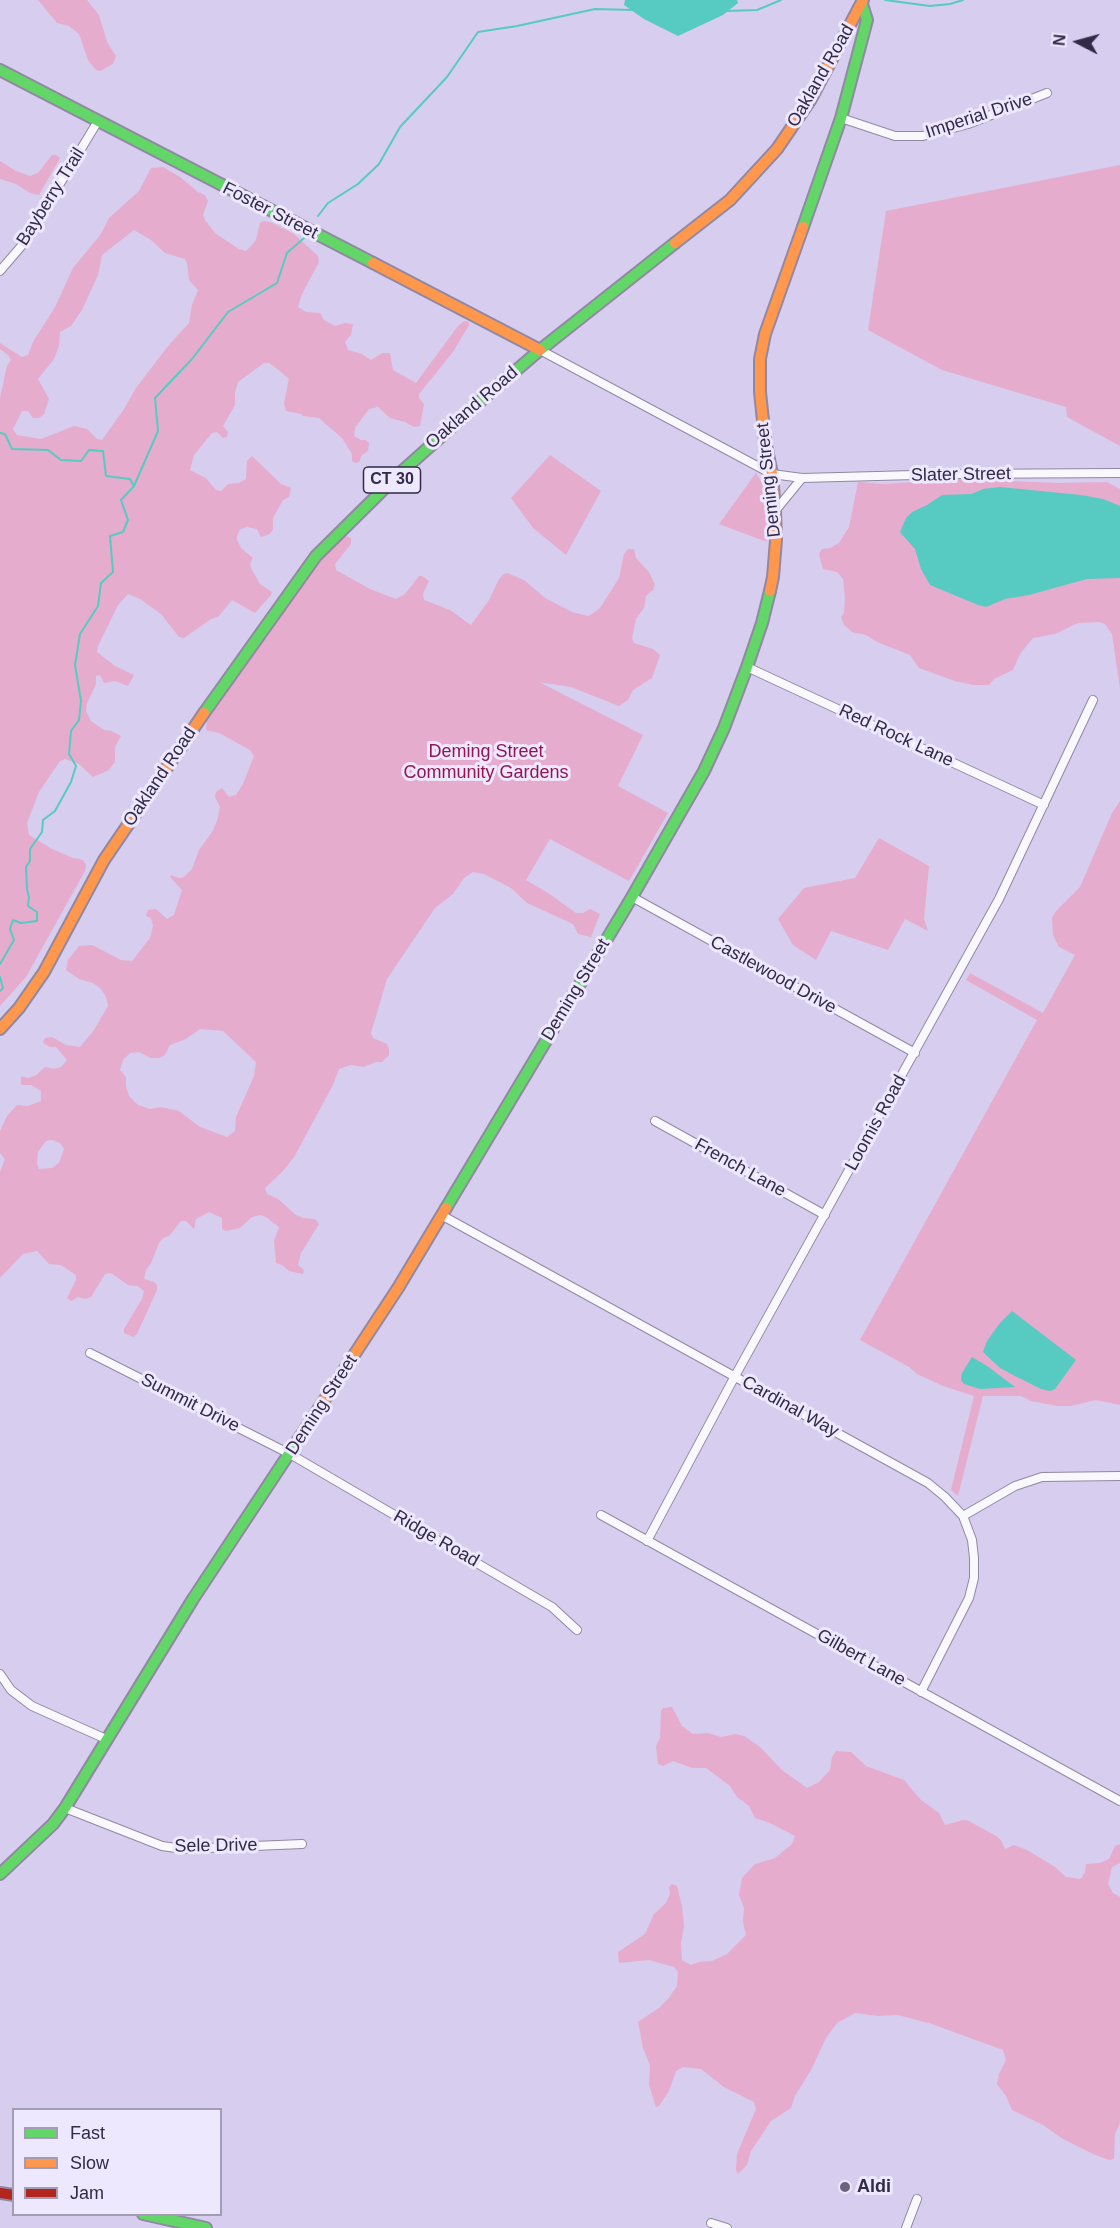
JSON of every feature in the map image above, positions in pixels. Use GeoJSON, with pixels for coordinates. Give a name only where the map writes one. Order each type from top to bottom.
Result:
{"type":"FeatureCollection","features":[{"type":"Feature","properties":{"kind":"street","name":"Deming Street"},"geometry":{"type":"LineString","coordinates":[[0,1874],[40,1837],[65,1808],[194,1599],[443,1216],[632,897],[704,771],[724,728],[762,623],[773,577],[776,540],[775,511],[760,392],[760,359],[765,334],[842,117],[867,20],[862,2]]}},
{"type":"Feature","properties":{"kind":"street","name":"Oakland Road"},"geometry":{"type":"LineString","coordinates":[[0,1029],[19,1008],[44,972],[104,861],[142,802],[316,556],[399,474],[540,350],[730,200],[777,149],[811,99],[862,2]]}},
{"type":"Feature","properties":{"kind":"street","name":"Foster Street"},"geometry":{"type":"LineString","coordinates":[[0,70],[540,350]]}},
{"type":"Feature","properties":{"kind":"street","name":"Imperial Drive"},"geometry":{"type":"LineString","coordinates":[[842,117],[895,136],[923,136],[968,124],[1047,93]]}},
{"type":"Feature","properties":{"kind":"street","name":"Bayberry Trail"},"geometry":{"type":"LineString","coordinates":[[0,271],[24,243],[98,121]]}},
{"type":"Feature","properties":{"kind":"street","name":"Slater Street"},"geometry":{"type":"LineString","coordinates":[[540,350],[772,474],[802,478],[1120,473]]}},
{"type":"Feature","properties":{"kind":"street"},"geometry":{"type":"LineString","coordinates":[[775,511],[802,478]]}},
{"type":"Feature","properties":{"kind":"street","name":"Red Rock Lane"},"geometry":{"type":"LineString","coordinates":[[747,667],[1044,805]]}},
{"type":"Feature","properties":{"kind":"street","name":"Loomis Road"},"geometry":{"type":"LineString","coordinates":[[647,1540],[999,898],[1093,700]]}},
{"type":"Feature","properties":{"kind":"street","name":"Castlewood Drive"},"geometry":{"type":"LineString","coordinates":[[632,897],[915,1053]]}},
{"type":"Feature","properties":{"kind":"street","name":"French Lane"},"geometry":{"type":"LineString","coordinates":[[655,1120],[825,1215]]}},
{"type":"Feature","properties":{"kind":"street","name":"Cardinal Way"},"geometry":{"type":"LineString","coordinates":[[443,1216],[928,1483],[963,1516],[972,1539],[974,1578],[969,1598],[921,1692]]}},
{"type":"Feature","properties":{"kind":"street","name":"Summit Drive"},"geometry":{"type":"LineString","coordinates":[[90,1353],[290,1454]]}},
{"type":"Feature","properties":{"kind":"street","name":"Ridge Road"},"geometry":{"type":"LineString","coordinates":[[290,1454],[552,1607],[577,1630]]}},
{"type":"Feature","properties":{"kind":"street"},"geometry":{"type":"LineString","coordinates":[[963,1516],[1015,1486],[1042,1477],[1120,1476]]}},
{"type":"Feature","properties":{"kind":"street","name":"Gilbert Lane"},"geometry":{"type":"LineString","coordinates":[[601,1515],[1120,1802]]}},
{"type":"Feature","properties":{"kind":"street"},"geometry":{"type":"LineString","coordinates":[[0,1674],[11,1690],[32,1706],[106,1739]]}},
{"type":"Feature","properties":{"kind":"street","name":"Sele Drive"},"geometry":{"type":"LineString","coordinates":[[65,1808],[162,1846],[183,1849],[302,1844]]}},
{"type":"Feature","properties":{"kind":"street"},"geometry":{"type":"LineString","coordinates":[[906,2228],[917,2199]]}},
{"type":"Feature","properties":{"kind":"street"},"geometry":{"type":"LineString","coordinates":[[152,2216],[206,2228]]}},
{"type":"Feature","properties":{"kind":"street"},"geometry":{"type":"LineString","coordinates":[[711,2223],[727,2228]]}},
{"type":"Feature","properties":{"kind":"green space"},"geometry":{"type":"Polygon","coordinates":[[[38,0],[87,0],[99,15],[107,42],[116,56],[113,64],[100,71],[96,70],[88,60],[79,34],[69,26],[57,23],[38,0]]]}},
{"type":"Feature","properties":{"kind":"green space"},"geometry":{"type":"Polygon","coordinates":[[[52,155],[60,158],[39,195],[0,179],[0,161],[30,176],[38,173],[52,155]]]}},
{"type":"Feature","properties":{"kind":"green space"},"geometry":{"type":"Polygon","coordinates":[[[1120,165],[1120,446],[1067,417],[1066,407],[942,370],[868,330],[886,211],[1120,165]]]}},
{"type":"Feature","properties":{"kind":"green space"},"geometry":{"type":"Polygon","coordinates":[[[163,167],[205,195],[208,201],[203,215],[205,220],[216,234],[239,249],[246,251],[250,247],[256,240],[260,223],[264,221],[294,234],[318,256],[319,262],[302,294],[298,307],[306,312],[320,313],[324,320],[335,326],[345,323],[353,324],[351,335],[345,342],[348,350],[362,354],[371,360],[382,353],[390,353],[393,370],[416,383],[458,326],[464,321],[469,322],[469,325],[453,352],[419,394],[424,404],[420,426],[414,427],[390,418],[378,407],[369,409],[355,428],[354,436],[369,443],[368,451],[356,463],[352,461],[352,454],[342,438],[319,418],[286,411],[284,403],[289,379],[269,363],[264,363],[238,382],[235,405],[223,426],[228,432],[227,437],[223,438],[217,432],[212,433],[194,455],[190,470],[206,478],[216,490],[221,491],[228,484],[239,483],[246,479],[247,461],[252,456],[281,484],[291,488],[289,497],[283,500],[273,518],[273,529],[270,534],[261,537],[257,529],[247,527],[240,529],[237,536],[241,548],[253,558],[250,564],[260,584],[272,592],[271,595],[255,613],[232,600],[218,617],[211,619],[184,638],[179,637],[161,614],[140,599],[128,594],[118,605],[97,652],[115,666],[134,675],[128,686],[115,681],[104,683],[100,675],[96,676],[96,684],[87,703],[86,711],[91,721],[104,730],[121,736],[115,747],[115,762],[109,770],[93,777],[79,764],[65,759],[60,761],[39,792],[27,823],[29,835],[52,849],[83,860],[86,865],[85,871],[26,977],[0,1006],[0,398],[7,366],[11,360],[0,349],[0,343],[22,357],[28,355],[33,342],[55,307],[73,268],[101,234],[109,218],[139,191],[151,168],[163,167]],[[134,230],[102,255],[98,275],[82,310],[71,326],[60,332],[59,346],[54,359],[38,379],[49,399],[44,414],[39,418],[33,418],[28,411],[22,411],[13,429],[17,435],[41,439],[74,426],[87,429],[97,439],[102,440],[136,388],[189,323],[192,305],[198,290],[189,280],[187,263],[185,259],[165,253],[151,240],[134,230]]]}},
{"type":"Feature","properties":{"kind":"green space"},"geometry":{"type":"Polygon","coordinates":[[[550,455],[601,491],[566,555],[533,528],[511,498],[550,455]]]}},
{"type":"Feature","properties":{"kind":"green space"},"geometry":{"type":"Polygon","coordinates":[[[756,473],[767,492],[769,513],[767,542],[719,524],[756,473]]]}},
{"type":"Feature","properties":{"kind":"green space"},"geometry":{"type":"Polygon","coordinates":[[[960,479],[1059,483],[1107,482],[1120,489],[1120,688],[1112,634],[1105,624],[1099,622],[1078,623],[1055,634],[1033,638],[1020,654],[1013,670],[994,679],[989,685],[973,685],[955,681],[919,668],[910,655],[877,642],[866,635],[852,632],[844,625],[841,617],[844,613],[845,598],[843,579],[837,572],[823,569],[819,554],[822,549],[839,543],[849,527],[858,482],[884,484],[960,479]]]}},
{"type":"Feature","properties":{"kind":"green space","name":"Deming Street Community Gardens"},"geometry":{"type":"Polygon","coordinates":[[[345,536],[351,538],[351,544],[335,564],[336,570],[370,589],[396,599],[405,594],[419,576],[422,576],[429,581],[423,594],[424,600],[450,610],[471,625],[489,600],[499,579],[507,573],[524,580],[545,598],[572,612],[588,616],[600,608],[619,578],[624,554],[628,549],[634,549],[636,558],[649,572],[655,585],[646,596],[644,608],[636,619],[632,638],[634,643],[653,649],[660,655],[652,678],[633,690],[628,700],[619,706],[571,687],[539,682],[643,735],[618,786],[668,813],[629,881],[550,839],[526,880],[576,913],[583,913],[590,909],[600,914],[591,937],[578,934],[573,924],[527,903],[511,888],[484,874],[473,872],[464,878],[453,894],[435,908],[387,979],[371,1033],[373,1038],[387,1044],[389,1055],[382,1062],[363,1067],[351,1065],[339,1069],[333,1085],[294,1157],[265,1188],[267,1194],[278,1199],[296,1215],[315,1219],[319,1224],[301,1253],[298,1265],[304,1270],[303,1274],[289,1271],[276,1263],[274,1241],[279,1227],[266,1217],[260,1215],[252,1217],[240,1228],[226,1231],[222,1229],[222,1218],[209,1212],[196,1219],[194,1229],[186,1221],[181,1221],[169,1236],[163,1238],[159,1243],[146,1270],[144,1279],[154,1282],[157,1290],[137,1334],[133,1337],[124,1333],[124,1329],[142,1299],[144,1291],[138,1286],[128,1285],[111,1273],[105,1274],[91,1297],[85,1299],[78,1297],[71,1301],[67,1298],[76,1280],[76,1275],[61,1265],[49,1264],[37,1251],[23,1254],[0,1278],[0,1172],[5,1159],[0,1153],[0,1131],[7,1116],[17,1105],[28,1106],[41,1101],[41,1091],[31,1085],[21,1085],[21,1076],[28,1078],[36,1075],[45,1067],[54,1069],[61,1067],[67,1060],[56,1047],[43,1043],[45,1038],[52,1037],[66,1045],[80,1047],[94,1030],[108,1006],[101,989],[66,970],[68,960],[79,946],[92,945],[121,960],[132,961],[150,938],[153,926],[151,918],[146,916],[148,910],[156,909],[167,919],[174,915],[182,890],[170,877],[171,875],[184,877],[192,869],[199,850],[217,821],[220,807],[215,797],[216,792],[222,788],[229,797],[236,795],[254,756],[250,750],[219,733],[206,730],[207,721],[317,560],[345,536]],[[200,1029],[186,1039],[170,1045],[165,1055],[160,1058],[151,1058],[139,1052],[130,1053],[123,1060],[120,1070],[126,1077],[129,1096],[138,1105],[150,1109],[161,1107],[179,1111],[200,1127],[227,1137],[235,1131],[236,1117],[254,1076],[256,1062],[223,1031],[200,1029]],[[52,1140],[46,1141],[38,1152],[39,1169],[52,1168],[59,1163],[64,1149],[60,1143],[52,1140]]]}},
{"type":"Feature","properties":{"kind":"green space"},"geometry":{"type":"Polygon","coordinates":[[[1120,801],[1120,1405],[1096,1400],[1071,1406],[1058,1406],[1031,1401],[1021,1396],[983,1396],[958,1496],[951,1490],[974,1396],[943,1386],[917,1374],[909,1367],[860,1340],[1037,1020],[966,980],[970,973],[1043,1013],[1075,955],[1059,947],[1053,935],[1052,918],[1080,887],[1112,813],[1120,801]]]}},
{"type":"Feature","properties":{"kind":"green space"},"geometry":{"type":"Polygon","coordinates":[[[879,838],[929,866],[924,919],[928,931],[905,919],[888,950],[831,931],[816,960],[793,945],[778,919],[804,888],[855,878],[879,838]]]}},
{"type":"Feature","properties":{"kind":"green space"},"geometry":{"type":"Polygon","coordinates":[[[672,1707],[682,1726],[693,1734],[708,1733],[721,1737],[736,1734],[744,1736],[760,1747],[782,1770],[807,1788],[819,1782],[830,1770],[832,1757],[836,1751],[851,1752],[866,1766],[904,1780],[921,1800],[939,1813],[945,1825],[963,1820],[969,1821],[996,1836],[1001,1840],[1005,1849],[1014,1845],[1027,1850],[1055,1867],[1066,1877],[1081,1879],[1086,1864],[1100,1863],[1109,1859],[1115,1846],[1120,1844],[1120,1863],[1112,1867],[1108,1884],[1113,1893],[1120,1897],[1120,2123],[1115,2134],[1114,2159],[1109,2160],[1093,2154],[1012,2110],[997,2084],[1006,2060],[1003,2050],[932,2024],[898,2015],[878,2016],[855,2013],[837,2023],[826,2038],[791,2108],[771,2121],[751,2151],[747,2165],[738,2174],[737,2154],[756,2109],[754,2102],[724,2087],[701,2069],[683,2067],[676,2071],[669,2091],[656,2107],[649,2085],[650,2065],[643,2048],[638,2022],[668,1999],[677,1986],[678,1972],[674,1967],[649,1960],[619,1963],[618,1952],[645,1934],[654,1914],[666,1903],[670,1894],[669,1887],[672,1884],[677,1886],[682,1906],[684,1926],[681,1943],[682,1960],[691,1965],[712,1961],[727,1954],[746,1935],[743,1922],[744,1908],[739,1895],[742,1878],[755,1864],[775,1858],[792,1844],[795,1836],[755,1818],[749,1806],[737,1797],[730,1786],[706,1768],[693,1768],[673,1761],[663,1766],[658,1764],[656,1746],[660,1738],[661,1711],[663,1708],[672,1707]]]}},
{"type":"Feature","properties":{"kind":"shaded area"},"geometry":{"type":"Polygon","coordinates":[[[625,0],[737,0],[738,3],[723,15],[678,36],[644,19],[624,5],[625,0]]]}},
{"type":"Feature","properties":{"kind":"shaded area"},"geometry":{"type":"Polygon","coordinates":[[[1000,487],[1081,495],[1103,499],[1120,506],[1120,578],[1087,579],[1029,595],[1005,599],[986,607],[930,585],[921,569],[915,549],[900,532],[906,518],[912,512],[942,495],[971,494],[983,489],[1000,487]]]}},
{"type":"Feature","properties":{"kind":"shaded area"},"geometry":{"type":"Polygon","coordinates":[[[1012,1311],[1076,1360],[1055,1389],[1050,1391],[1041,1389],[1013,1375],[1000,1368],[983,1352],[987,1341],[1012,1311]]]}},
{"type":"Feature","properties":{"kind":"shaded area"},"geometry":{"type":"Polygon","coordinates":[[[972,1357],[1015,1387],[980,1389],[964,1384],[961,1380],[962,1373],[972,1357]]]}},
{"type":"Feature","properties":{"kind":"waterway"},"geometry":{"type":"LineString","coordinates":[[726,11],[757,10],[781,0]]}},
{"type":"Feature","properties":{"kind":"waterway"},"geometry":{"type":"LineString","coordinates":[[885,0],[930,6],[963,0]]}},
{"type":"Feature","properties":{"kind":"waterway"},"geometry":{"type":"LineString","coordinates":[[318,216],[328,203],[358,184],[379,164],[400,127],[447,77],[478,32],[595,9],[634,10]]}},
{"type":"Feature","properties":{"kind":"waterway"},"geometry":{"type":"LineString","coordinates":[[134,486],[158,431],[155,398],[192,359],[228,312],[277,283],[287,253],[304,238]]}},
{"type":"Feature","properties":{"kind":"waterway"},"geometry":{"type":"LineString","coordinates":[[0,433],[5,434],[12,449],[48,450],[61,460],[81,461],[89,450],[103,451],[106,476],[130,479],[134,486],[121,500],[128,520],[123,532],[110,536],[113,572],[101,583],[98,606],[80,634],[75,665],[81,701],[79,720],[71,731],[69,754],[76,766],[71,782],[55,811],[43,820],[42,832],[30,849],[30,861],[26,867],[28,906],[37,912],[37,921],[21,923],[13,920],[10,929],[14,940],[0,964]]}},
{"type":"Feature","properties":{"kind":"waterway"},"geometry":{"type":"LineString","coordinates":[[0,977],[3,988],[0,991]]}},
{"type":"Feature","properties":{"kind":"traffic: fast"},"geometry":{"type":"LineString","coordinates":[[803,227],[841,118],[867,20],[862,4]]}},
{"type":"Feature","properties":{"kind":"traffic: fast"},"geometry":{"type":"LineString","coordinates":[[0,70],[373,263]]}},
{"type":"Feature","properties":{"kind":"traffic: fast"},"geometry":{"type":"LineString","coordinates":[[204,713],[316,556],[399,474],[493,390],[675,243]]}},
{"type":"Feature","properties":{"kind":"traffic: fast"},"geometry":{"type":"LineString","coordinates":[[446,1208],[632,897],[704,771],[724,728],[747,667],[770,591]]}},
{"type":"Feature","properties":{"kind":"traffic: fast"},"geometry":{"type":"LineString","coordinates":[[0,1874],[53,1824],[65,1808],[193,1599],[306,1428]]}},
{"type":"Feature","properties":{"kind":"traffic: fast"},"geometry":{"type":"LineString","coordinates":[[152,2216],[206,2228]]}},
{"type":"Feature","properties":{"kind":"traffic: slow"},"geometry":{"type":"LineString","coordinates":[[675,243],[730,200],[777,149],[811,99],[863,0]]}},
{"type":"Feature","properties":{"kind":"traffic: slow"},"geometry":{"type":"LineString","coordinates":[[770,591],[776,540],[775,511],[760,392],[760,359],[765,334],[803,227]]}},
{"type":"Feature","properties":{"kind":"traffic: slow"},"geometry":{"type":"LineString","coordinates":[[373,263],[540,350]]}},
{"type":"Feature","properties":{"kind":"traffic: slow"},"geometry":{"type":"LineString","coordinates":[[0,1029],[19,1008],[44,972],[104,860],[204,713]]}},
{"type":"Feature","properties":{"kind":"traffic: slow"},"geometry":{"type":"LineString","coordinates":[[306,1428],[398,1288],[446,1208]]}},
{"type":"Feature","properties":{"kind":"traffic: jam"},"geometry":{"type":"LineString","coordinates":[[0,2193],[12,2195]]}},
{"type":"Feature","properties":{"kind":"place","name":"Aldi"},"geometry":{"type":"Point","coordinates":[845,2187]}}]}
